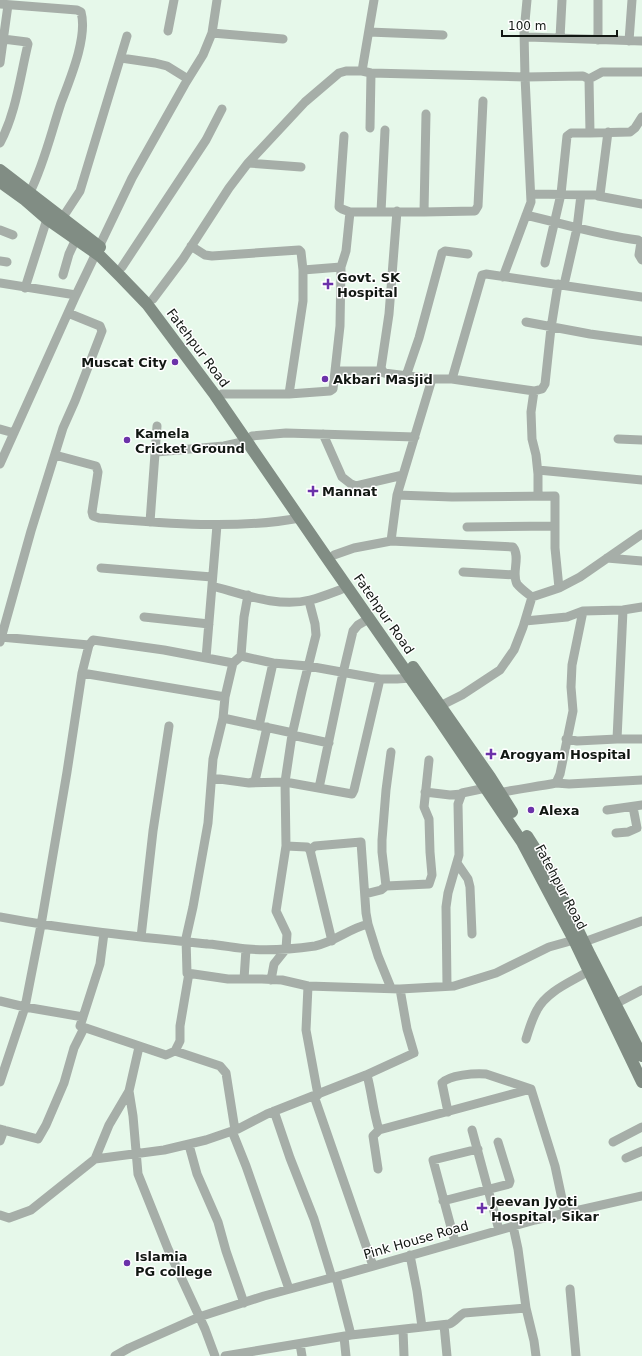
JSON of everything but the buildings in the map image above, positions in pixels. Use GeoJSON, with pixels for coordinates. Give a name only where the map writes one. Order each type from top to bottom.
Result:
{"type":"FeatureCollection","features":[{"type":"Feature","properties":{"kind":"street"},"geometry":{"type":"LineString","coordinates":[[168,31],[174,0]]}},
{"type":"Feature","properties":{"kind":"street"},"geometry":{"type":"LineString","coordinates":[[0,464],[76,295],[132,178],[203,55],[212,33],[217,0]]}},
{"type":"Feature","properties":{"kind":"street"},"geometry":{"type":"LineString","coordinates":[[370,128],[366,72],[369,32],[374,0]]}},
{"type":"Feature","properties":{"kind":"street"},"geometry":{"type":"LineString","coordinates":[[503,277],[531,202],[524,32],[529,0]]}},
{"type":"Feature","properties":{"kind":"street"},"geometry":{"type":"LineString","coordinates":[[560,38],[562,0]]}},
{"type":"Feature","properties":{"kind":"street"},"geometry":{"type":"LineString","coordinates":[[598,0],[598,40]]}},
{"type":"Feature","properties":{"kind":"street"},"geometry":{"type":"LineString","coordinates":[[629,41],[632,0]]}},
{"type":"Feature","properties":{"kind":"street"},"geometry":{"type":"LineString","coordinates":[[0,63],[3,39],[4,5],[62,4],[81,12],[82,37],[72,73],[39,174],[30,192]]}},
{"type":"Feature","properties":{"kind":"street"},"geometry":{"type":"LineString","coordinates":[[369,32],[443,35]]}},
{"type":"Feature","properties":{"kind":"street"},"geometry":{"type":"LineString","coordinates":[[524,32],[525,36],[528,37],[642,41]]}},
{"type":"Feature","properties":{"kind":"street"},"geometry":{"type":"LineString","coordinates":[[212,33],[283,39]]}},
{"type":"Feature","properties":{"kind":"street"},"geometry":{"type":"LineString","coordinates":[[63,217],[80,191],[127,36]]}},
{"type":"Feature","properties":{"kind":"street"},"geometry":{"type":"LineString","coordinates":[[0,143],[6,132],[13,108],[28,44],[22,40],[3,39]]}},
{"type":"Feature","properties":{"kind":"street"},"geometry":{"type":"LineString","coordinates":[[121,58],[167,66],[188,79]]}},
{"type":"Feature","properties":{"kind":"street"},"geometry":{"type":"LineString","coordinates":[[153,299],[248,163],[305,102],[339,73],[346,71],[525,77],[583,76],[589,79]]}},
{"type":"Feature","properties":{"kind":"street"},"geometry":{"type":"LineString","coordinates":[[589,79],[602,72],[642,72]]}},
{"type":"Feature","properties":{"kind":"street"},"geometry":{"type":"LineString","coordinates":[[589,79],[590,133]]}},
{"type":"Feature","properties":{"kind":"street"},"geometry":{"type":"LineString","coordinates":[[344,136],[339,207],[342,209],[350,212],[475,211],[478,206],[484,101]]}},
{"type":"Feature","properties":{"kind":"street"},"geometry":{"type":"LineString","coordinates":[[122,267],[206,140],[222,109]]}},
{"type":"Feature","properties":{"kind":"street"},"geometry":{"type":"LineString","coordinates":[[424,212],[426,114]]}},
{"type":"Feature","properties":{"kind":"street"},"geometry":{"type":"LineString","coordinates":[[545,263],[561,194],[567,136],[571,133],[630,132],[641,120]]}},
{"type":"Feature","properties":{"kind":"street"},"geometry":{"type":"LineString","coordinates":[[381,212],[386,130]]}},
{"type":"Feature","properties":{"kind":"street"},"geometry":{"type":"LineString","coordinates":[[598,196],[601,193],[608,132]]}},
{"type":"Feature","properties":{"kind":"street"},"geometry":{"type":"LineString","coordinates":[[248,163],[301,167]]}},
{"type":"Feature","properties":{"kind":"street"},"geometry":{"type":"LineString","coordinates":[[0,170],[63,217],[98,250],[122,267],[153,299],[222,394],[249,438],[319,539],[334,555],[437,707],[478,686],[500,670],[514,650],[525,621],[532,596]]}},
{"type":"Feature","properties":{"kind":"street","name":"Fatehpur Road"},"geometry":{"type":"LineString","coordinates":[[0,182],[24,199],[47,219],[76,239],[98,250],[120,276],[148,304],[215,395],[249,438],[300,518],[319,539],[348,587],[411,678],[437,707],[492,792],[579,941],[589,971],[642,1082]]}},
{"type":"Feature","properties":{"kind":"street"},"geometry":{"type":"LineString","coordinates":[[531,194],[598,196],[642,204]]}},
{"type":"Feature","properties":{"kind":"street"},"geometry":{"type":"LineString","coordinates":[[336,371],[382,371],[384,373],[406,376],[432,379],[452,379],[534,391],[542,390],[545,384],[551,328],[576,228],[581,195]]}},
{"type":"Feature","properties":{"kind":"street"},"geometry":{"type":"LineString","coordinates":[[382,371],[381,368],[389,314],[397,211]]}},
{"type":"Feature","properties":{"kind":"street"},"geometry":{"type":"LineString","coordinates":[[222,394],[290,394],[330,392],[333,390],[340,326],[341,267],[346,251],[350,212]]}},
{"type":"Feature","properties":{"kind":"street"},"geometry":{"type":"LineString","coordinates":[[526,215],[576,228],[638,240],[641,242],[639,255],[642,260]]}},
{"type":"Feature","properties":{"kind":"street"},"geometry":{"type":"LineString","coordinates":[[25,288],[47,219]]}},
{"type":"Feature","properties":{"kind":"street"},"geometry":{"type":"LineString","coordinates":[[0,230],[13,235]]}},
{"type":"Feature","properties":{"kind":"street"},"geometry":{"type":"LineString","coordinates":[[63,275],[69,254],[76,239]]}},
{"type":"Feature","properties":{"kind":"street"},"geometry":{"type":"LineString","coordinates":[[191,246],[205,255],[212,256],[299,250],[301,252],[303,270],[303,300],[290,394]]}},
{"type":"Feature","properties":{"kind":"street"},"geometry":{"type":"LineString","coordinates":[[406,376],[419,338],[442,253],[445,251],[468,254]]}},
{"type":"Feature","properties":{"kind":"street"},"geometry":{"type":"LineString","coordinates":[[303,270],[341,267]]}},
{"type":"Feature","properties":{"kind":"street"},"geometry":{"type":"LineString","coordinates":[[452,379],[482,275],[486,274],[561,284],[642,297]]}},
{"type":"Feature","properties":{"kind":"street"},"geometry":{"type":"LineString","coordinates":[[0,283],[76,295]]}},
{"type":"Feature","properties":{"kind":"street"},"geometry":{"type":"LineString","coordinates":[[68,313],[100,326],[102,331],[63,428],[28,539],[0,639],[90,645]]}},
{"type":"Feature","properties":{"kind":"street"},"geometry":{"type":"LineString","coordinates":[[526,322],[551,328],[642,341]]}},
{"type":"Feature","properties":{"kind":"street"},"geometry":{"type":"LineString","coordinates":[[392,542],[397,495],[416,437],[432,379]]}},
{"type":"Feature","properties":{"kind":"street"},"geometry":{"type":"LineString","coordinates":[[534,391],[531,412],[532,439],[538,470],[538,496]]}},
{"type":"Feature","properties":{"kind":"street"},"geometry":{"type":"LineString","coordinates":[[150,522],[157,426]]}},
{"type":"Feature","properties":{"kind":"street"},"geometry":{"type":"LineString","coordinates":[[0,428],[14,433]]}},
{"type":"Feature","properties":{"kind":"street"},"geometry":{"type":"LineString","coordinates":[[156,452],[224,446],[249,438],[286,433],[416,437]]}},
{"type":"Feature","properties":{"kind":"street"},"geometry":{"type":"LineString","coordinates":[[323,434],[342,477],[350,484],[356,486],[403,475]]}},
{"type":"Feature","properties":{"kind":"street"},"geometry":{"type":"LineString","coordinates":[[618,439],[642,440]]}},
{"type":"Feature","properties":{"kind":"street"},"geometry":{"type":"LineString","coordinates":[[55,455],[96,466],[98,472],[92,512],[93,516],[99,518],[217,525],[252,524],[300,518]]}},
{"type":"Feature","properties":{"kind":"street"},"geometry":{"type":"LineString","coordinates":[[538,470],[642,480]]}},
{"type":"Feature","properties":{"kind":"street"},"geometry":{"type":"LineString","coordinates":[[397,495],[452,497],[555,496],[557,577],[559,588]]}},
{"type":"Feature","properties":{"kind":"street"},"geometry":{"type":"LineString","coordinates":[[206,658],[217,525]]}},
{"type":"Feature","properties":{"kind":"street"},"geometry":{"type":"LineString","coordinates":[[467,527],[555,526]]}},
{"type":"Feature","properties":{"kind":"street"},"geometry":{"type":"LineString","coordinates":[[532,596],[559,588],[580,577],[642,534]]}},
{"type":"Feature","properties":{"kind":"street"},"geometry":{"type":"LineString","coordinates":[[334,555],[354,548],[392,542],[513,547],[516,552],[515,575],[518,584],[532,596]]}},
{"type":"Feature","properties":{"kind":"street"},"geometry":{"type":"LineString","coordinates":[[607,558],[642,562]]}},
{"type":"Feature","properties":{"kind":"street"},"geometry":{"type":"LineString","coordinates":[[101,568],[212,582],[248,595],[286,602],[309,601],[348,587]]}},
{"type":"Feature","properties":{"kind":"street"},"geometry":{"type":"LineString","coordinates":[[463,572],[515,575]]}},
{"type":"Feature","properties":{"kind":"street"},"geometry":{"type":"LineString","coordinates":[[104,933],[100,964],[80,1026],[166,1055],[175,1051],[180,1041],[180,1026],[189,973],[187,973],[186,938],[208,823],[213,759],[223,718],[233,663],[241,656],[244,617],[248,595]]}},
{"type":"Feature","properties":{"kind":"street"},"geometry":{"type":"LineString","coordinates":[[271,980],[274,964],[286,949],[287,934],[276,911],[286,846],[285,782],[293,734],[316,635],[315,624],[309,601]]}},
{"type":"Feature","properties":{"kind":"street"},"geometry":{"type":"LineString","coordinates":[[525,621],[567,617],[584,611],[622,610],[642,607]]}},
{"type":"Feature","properties":{"kind":"street"},"geometry":{"type":"LineString","coordinates":[[617,739],[622,610]]}},
{"type":"Feature","properties":{"kind":"street"},"geometry":{"type":"LineString","coordinates":[[556,783],[560,774],[573,711],[571,687],[572,664],[584,611]]}},
{"type":"Feature","properties":{"kind":"street"},"geometry":{"type":"LineString","coordinates":[[144,617],[209,624]]}},
{"type":"Feature","properties":{"kind":"street"},"geometry":{"type":"LineString","coordinates":[[319,788],[343,673],[355,628],[370,618]]}},
{"type":"Feature","properties":{"kind":"street"},"geometry":{"type":"LineString","coordinates":[[0,1082],[25,1007],[41,925],[82,673],[90,645],[93,640],[151,648],[233,663]]}},
{"type":"Feature","properties":{"kind":"street"},"geometry":{"type":"LineString","coordinates":[[241,656],[273,663],[308,666],[380,679],[397,680],[411,678]]}},
{"type":"Feature","properties":{"kind":"street"},"geometry":{"type":"LineString","coordinates":[[249,783],[255,781],[273,663]]}},
{"type":"Feature","properties":{"kind":"street"},"geometry":{"type":"LineString","coordinates":[[82,673],[226,697]]}},
{"type":"Feature","properties":{"kind":"street"},"geometry":{"type":"LineString","coordinates":[[212,778],[249,783],[285,782],[352,794],[356,783],[380,679]]}},
{"type":"Feature","properties":{"kind":"street"},"geometry":{"type":"LineString","coordinates":[[223,718],[328,742]]}},
{"type":"Feature","properties":{"kind":"street"},"geometry":{"type":"LineString","coordinates":[[141,937],[153,831],[169,726]]}},
{"type":"Feature","properties":{"kind":"street"},"geometry":{"type":"LineString","coordinates":[[566,739],[577,742],[617,739],[642,740]]}},
{"type":"Feature","properties":{"kind":"street"},"geometry":{"type":"LineString","coordinates":[[386,886],[382,846],[386,790],[391,752]]}},
{"type":"Feature","properties":{"kind":"street"},"geometry":{"type":"LineString","coordinates":[[365,894],[381,890],[386,886],[429,884],[431,881],[429,819],[424,807],[429,760]]}},
{"type":"Feature","properties":{"kind":"street"},"geometry":{"type":"LineString","coordinates":[[426,792],[450,795],[492,792],[556,783],[569,784],[642,780]]}},
{"type":"Feature","properties":{"kind":"street"},"geometry":{"type":"LineString","coordinates":[[447,986],[446,907],[448,893],[459,855],[458,804],[462,794]]}},
{"type":"Feature","properties":{"kind":"street"},"geometry":{"type":"LineString","coordinates":[[607,810],[638,806],[637,828],[628,832],[616,833]]}},
{"type":"Feature","properties":{"kind":"street"},"geometry":{"type":"LineString","coordinates":[[95,1159],[164,1150],[188,1145],[234,1131],[274,1112],[367,1075],[414,1053],[396,988],[376,951],[368,924],[361,842],[314,846],[310,850]]}},
{"type":"Feature","properties":{"kind":"street"},"geometry":{"type":"LineString","coordinates":[[286,846],[307,847],[310,850],[332,941]]}},
{"type":"Feature","properties":{"kind":"street"},"geometry":{"type":"LineString","coordinates":[[457,863],[468,879],[470,887],[472,934]]}},
{"type":"Feature","properties":{"kind":"street"},"geometry":{"type":"LineString","coordinates":[[0,918],[104,933],[246,949],[286,949],[316,946],[332,941],[357,927],[368,924]]}},
{"type":"Feature","properties":{"kind":"street"},"geometry":{"type":"LineString","coordinates":[[189,973],[228,979],[271,980],[308,986],[396,988],[454,986],[496,973],[550,947],[579,941],[642,921]]}},
{"type":"Feature","properties":{"kind":"street"},"geometry":{"type":"LineString","coordinates":[[579,941],[615,1004],[642,1056]]}},
{"type":"Feature","properties":{"kind":"street"},"geometry":{"type":"LineString","coordinates":[[244,979],[246,949]]}},
{"type":"Feature","properties":{"kind":"street"},"geometry":{"type":"LineString","coordinates":[[526,1039],[537,1010],[544,1000],[554,992],[589,971]]}},
{"type":"Feature","properties":{"kind":"street"},"geometry":{"type":"LineString","coordinates":[[308,986],[306,1030],[316,1095],[373,1266]]}},
{"type":"Feature","properties":{"kind":"street"},"geometry":{"type":"LineString","coordinates":[[615,1004],[642,990]]}},
{"type":"Feature","properties":{"kind":"street"},"geometry":{"type":"LineString","coordinates":[[0,1001],[83,1017]]}},
{"type":"Feature","properties":{"kind":"street"},"geometry":{"type":"LineString","coordinates":[[0,1141],[2,1130],[38,1139],[46,1125],[64,1083],[74,1048],[84,1028]]}},
{"type":"Feature","properties":{"kind":"street"},"geometry":{"type":"LineString","coordinates":[[0,1215],[9,1218],[31,1210],[95,1159],[110,1126],[129,1091],[139,1047]]}},
{"type":"Feature","properties":{"kind":"street"},"geometry":{"type":"LineString","coordinates":[[175,1051],[220,1066],[226,1072],[234,1131],[288,1289]]}},
{"type":"Feature","properties":{"kind":"street"},"geometry":{"type":"LineString","coordinates":[[448,1112],[442,1083],[445,1080],[458,1076],[486,1074],[530,1089]]}},
{"type":"Feature","properties":{"kind":"street"},"geometry":{"type":"LineString","coordinates":[[367,1075],[379,1130]]}},
{"type":"Feature","properties":{"kind":"street"},"geometry":{"type":"LineString","coordinates":[[378,1169],[373,1136],[379,1130],[530,1089]]}},
{"type":"Feature","properties":{"kind":"street"},"geometry":{"type":"LineString","coordinates":[[530,1089],[555,1166],[565,1213]]}},
{"type":"Feature","properties":{"kind":"street"},"geometry":{"type":"LineString","coordinates":[[129,1091],[133,1116],[138,1174],[168,1249],[215,1356]]}},
{"type":"Feature","properties":{"kind":"street"},"geometry":{"type":"LineString","coordinates":[[274,1112],[334,1277],[347,1336],[346,1356]]}},
{"type":"Feature","properties":{"kind":"street"},"geometry":{"type":"LineString","coordinates":[[613,1142],[642,1127]]}},
{"type":"Feature","properties":{"kind":"street"},"geometry":{"type":"LineString","coordinates":[[472,1130],[500,1230]]}},
{"type":"Feature","properties":{"kind":"street"},"geometry":{"type":"LineString","coordinates":[[443,1201],[510,1183],[498,1142]]}},
{"type":"Feature","properties":{"kind":"street"},"geometry":{"type":"LineString","coordinates":[[188,1145],[197,1174],[218,1222],[226,1251],[244,1303]]}},
{"type":"Feature","properties":{"kind":"street"},"geometry":{"type":"LineString","coordinates":[[455,1242],[433,1160],[478,1150]]}},
{"type":"Feature","properties":{"kind":"street"},"geometry":{"type":"LineString","coordinates":[[626,1158],[642,1151]]}},
{"type":"Feature","properties":{"kind":"street","name":"Pink House Road"},"geometry":{"type":"LineString","coordinates":[[115,1356],[199,1317],[288,1289],[513,1226],[642,1196]]}},
{"type":"Feature","properties":{"kind":"street"},"geometry":{"type":"LineString","coordinates":[[513,1226],[518,1249],[526,1308],[536,1356]]}},
{"type":"Feature","properties":{"kind":"street"},"geometry":{"type":"LineString","coordinates":[[410,1255],[422,1328]]}},
{"type":"Feature","properties":{"kind":"street"},"geometry":{"type":"LineString","coordinates":[[570,1289],[576,1356]]}},
{"type":"Feature","properties":{"kind":"street"},"geometry":{"type":"LineString","coordinates":[[225,1356],[267,1352],[300,1344],[347,1336],[444,1325],[454,1322],[464,1313],[526,1308]]}},
{"type":"Feature","properties":{"kind":"street"},"geometry":{"type":"LineString","coordinates":[[444,1325],[447,1356]]}},
{"type":"Feature","properties":{"kind":"street"},"geometry":{"type":"LineString","coordinates":[[403,1330],[404,1356]]}},
{"type":"Feature","properties":{"kind":"street"},"geometry":{"type":"LineString","coordinates":[[300,1344],[302,1356]]}},
{"type":"Feature","properties":{"kind":"place","name":"Govt. SK Hospital"},"geometry":{"type":"Point","coordinates":[328,284]}},
{"type":"Feature","properties":{"kind":"place","name":"Muscat City"},"geometry":{"type":"Point","coordinates":[175,362]}},
{"type":"Feature","properties":{"kind":"place","name":"Akbari Masjid"},"geometry":{"type":"Point","coordinates":[325,379]}},
{"type":"Feature","properties":{"kind":"place","name":"Kamela Cricket Ground"},"geometry":{"type":"Point","coordinates":[127,440]}},
{"type":"Feature","properties":{"kind":"place","name":"Mannat"},"geometry":{"type":"Point","coordinates":[313,491]}},
{"type":"Feature","properties":{"kind":"place","name":"Arogyam Hospital"},"geometry":{"type":"Point","coordinates":[491,754]}},
{"type":"Feature","properties":{"kind":"place","name":"Alexa"},"geometry":{"type":"Point","coordinates":[531,810]}},
{"type":"Feature","properties":{"kind":"place","name":"Jeevan Jyoti Hospital, Sikar"},"geometry":{"type":"Point","coordinates":[482,1208]}},
{"type":"Feature","properties":{"kind":"place","name":"Islamia PG college"},"geometry":{"type":"Point","coordinates":[127,1263]}}]}
